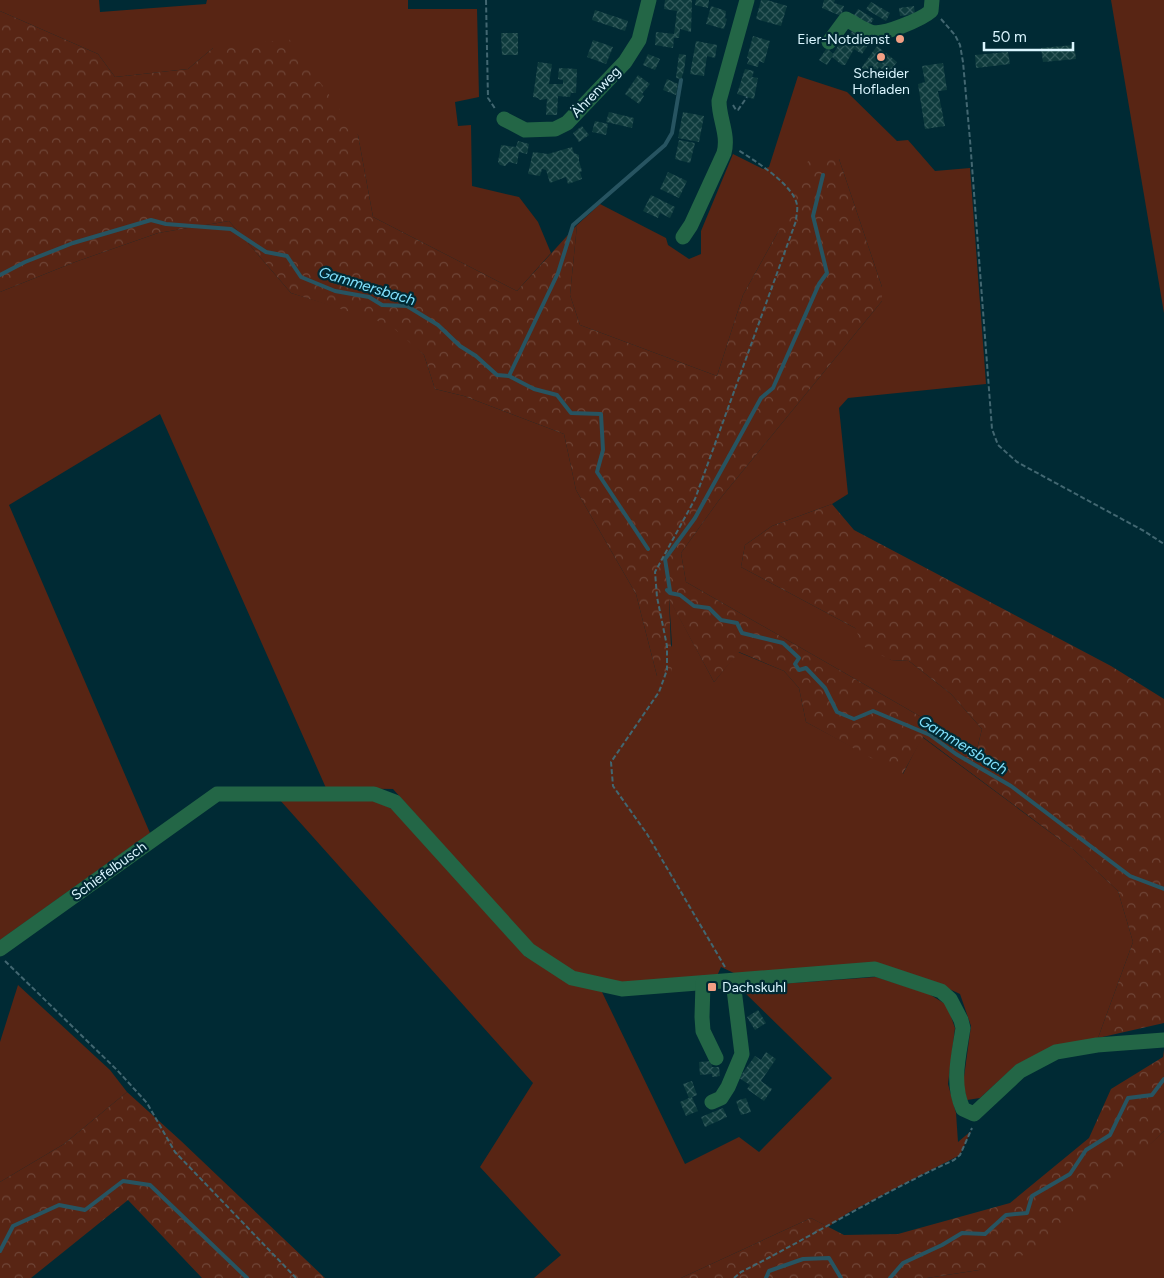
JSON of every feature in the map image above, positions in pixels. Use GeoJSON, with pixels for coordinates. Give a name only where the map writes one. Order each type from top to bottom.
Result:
{"type":"FeatureCollection","features":[{"type":"Feature","properties":{"kind":"street","name":"Ährenweg"},"geometry":{"type":"LineString","coordinates":[[504,119],[525,130],[555,129],[567,123],[625,62],[639,40],[649,0]]}},
{"type":"Feature","properties":{"kind":"street"},"geometry":{"type":"LineString","coordinates":[[683,236],[703,198],[727,144],[719,110],[719,101],[747,0]]}},
{"type":"Feature","properties":{"kind":"street"},"geometry":{"type":"LineString","coordinates":[[828,42],[846,19],[873,33],[881,33],[924,17],[932,6]]}},
{"type":"Feature","properties":{"kind":"street","name":"Schiefelbusch"},"geometry":{"type":"LineString","coordinates":[[0,949],[217,794],[374,794],[395,802],[529,950],[572,978],[622,989],[704,983]]}},
{"type":"Feature","properties":{"kind":"street"},"geometry":{"type":"LineString","coordinates":[[716,1058],[703,1031],[704,983],[875,970],[941,991],[950,999],[963,1028],[956,1083],[957,1095],[963,1109],[974,1114],[1020,1071],[1056,1052],[1097,1044],[1164,1040]]}},
{"type":"Feature","properties":{"kind":"street"},"geometry":{"type":"LineString","coordinates":[[712,1102],[721,1098],[728,1087],[742,1054],[733,981]]}},
{"type":"Feature","properties":{"kind":"path"},"geometry":{"type":"LineString","coordinates":[[486,0],[488,98],[504,119]]}},
{"type":"Feature","properties":{"kind":"path"},"geometry":{"type":"LineString","coordinates":[[932,6],[955,35],[962,54],[992,429],[998,445],[1017,462],[1144,531],[1164,544]]}},
{"type":"Feature","properties":{"kind":"path"},"geometry":{"type":"LineString","coordinates":[[727,144],[766,168],[794,195],[798,206],[796,221],[695,499],[655,572],[657,597],[667,646],[667,670],[659,692],[611,762],[613,786],[648,834],[733,981]]}},
{"type":"Feature","properties":{"kind":"path"},"geometry":{"type":"LineString","coordinates":[[0,957],[117,1070],[147,1103],[175,1152],[296,1278]]}},
{"type":"Feature","properties":{"kind":"path"},"geometry":{"type":"LineString","coordinates":[[734,1278],[741,1272],[795,1245],[848,1213],[954,1160],[960,1155],[971,1131],[974,1114]]}},
{"type":"Feature","properties":{"kind":"green space"},"geometry":{"type":"Polygon","coordinates":[[[0,0],[99,0],[100,12],[206,4],[207,0],[408,0],[408,9],[477,9],[479,97],[455,102],[458,126],[471,125],[472,186],[519,197],[538,222],[551,253],[517,291],[373,217],[358,135],[213,48],[188,69],[115,77],[98,54],[0,11],[0,0]]]}},
{"type":"Feature","properties":{"kind":"green space"},"geometry":{"type":"Polygon","coordinates":[[[1111,0],[1164,0],[1164,313],[1111,0]]]}},
{"type":"Feature","properties":{"kind":"green space"},"geometry":{"type":"Polygon","coordinates":[[[0,11],[98,54],[115,77],[188,69],[213,48],[289,39],[358,135],[373,217],[517,291],[577,225],[570,295],[580,325],[717,376],[743,295],[778,232],[808,161],[839,159],[882,287],[882,301],[719,500],[681,553],[686,582],[977,749],[982,729],[951,694],[909,661],[891,660],[863,646],[855,628],[741,567],[745,545],[772,526],[832,504],[854,530],[1111,666],[1164,699],[1164,1023],[1098,1038],[1133,942],[1118,891],[1074,850],[923,737],[902,775],[806,722],[799,688],[784,671],[739,652],[714,682],[669,599],[672,672],[657,676],[636,594],[576,490],[564,434],[464,396],[435,389],[424,355],[390,325],[291,293],[229,221],[158,233],[75,262],[0,292],[0,11]]]}},
{"type":"Feature","properties":{"kind":"green space"},"geometry":{"type":"Polygon","coordinates":[[[798,76],[847,92],[897,141],[908,140],[935,171],[970,168],[986,384],[848,398],[839,408],[848,494],[832,504],[772,526],[745,545],[741,567],[855,628],[891,660],[909,661],[951,694],[982,729],[977,749],[686,582],[681,553],[719,500],[882,301],[882,287],[839,159],[778,232],[743,295],[717,376],[580,325],[570,295],[577,225],[600,204],[666,238],[668,245],[689,259],[701,254],[701,231],[733,154],[763,169],[769,167],[798,76]]]}},
{"type":"Feature","properties":{"kind":"green space"},"geometry":{"type":"Polygon","coordinates":[[[229,221],[291,293],[393,324],[424,355],[435,389],[464,396],[564,434],[576,490],[636,594],[657,676],[672,645],[669,598],[714,682],[738,652],[784,671],[799,688],[806,722],[903,774],[922,737],[1074,850],[1118,891],[1133,942],[1098,1038],[1052,1047],[1016,1065],[980,1098],[967,1100],[963,1084],[971,1026],[960,994],[878,963],[736,974],[721,967],[717,976],[622,983],[576,973],[533,946],[393,789],[326,788],[160,414],[9,505],[150,833],[0,940],[0,292],[75,262],[158,233],[229,221]]]}},
{"type":"Feature","properties":{"kind":"green space"},"geometry":{"type":"Polygon","coordinates":[[[279,799],[376,801],[394,810],[526,957],[602,992],[685,1164],[739,1137],[759,1152],[832,1078],[739,987],[876,977],[929,994],[947,1005],[955,1028],[948,1084],[956,1113],[958,1142],[971,1131],[960,1155],[848,1213],[828,1227],[811,1218],[681,1278],[534,1278],[561,1255],[480,1167],[533,1083],[279,799]]]}},
{"type":"Feature","properties":{"kind":"green space"},"geometry":{"type":"Polygon","coordinates":[[[18,985],[110,1070],[127,1092],[64,1144],[0,1182],[0,1042],[18,985]]]}},
{"type":"Feature","properties":{"kind":"green space"},"geometry":{"type":"Polygon","coordinates":[[[1164,1050],[1164,1131],[1044,1248],[979,1270],[927,1278],[681,1278],[811,1218],[844,1235],[898,1234],[1010,1203],[1089,1138],[1111,1089],[1163,1057],[1164,1050]]]}},
{"type":"Feature","properties":{"kind":"green space"},"geometry":{"type":"Polygon","coordinates":[[[127,1092],[325,1278],[202,1278],[128,1200],[31,1278],[0,1278],[0,1182],[64,1144],[127,1092]]]}},
{"type":"Feature","properties":{"kind":"green space"},"geometry":{"type":"Polygon","coordinates":[[[1164,1131],[1164,1278],[927,1278],[979,1270],[1149,1145],[1164,1131]]]}},
{"type":"Feature","properties":{"kind":"building"},"geometry":{"type":"Polygon","coordinates":[[[665,0],[692,0],[691,32],[680,29],[679,38],[674,38],[673,48],[655,45],[656,32],[674,34],[677,11],[664,9],[665,0]]]}},
{"type":"Feature","properties":{"kind":"building"},"geometry":{"type":"Polygon","coordinates":[[[696,0],[709,0],[708,8],[695,5],[696,0]]]}},
{"type":"Feature","properties":{"kind":"building"},"geometry":{"type":"Polygon","coordinates":[[[761,0],[787,6],[781,26],[756,19],[761,0]]]}},
{"type":"Feature","properties":{"kind":"building"},"geometry":{"type":"Polygon","coordinates":[[[824,0],[835,0],[834,3],[844,6],[841,16],[822,8],[824,0]]]}},
{"type":"Feature","properties":{"kind":"building"},"geometry":{"type":"Polygon","coordinates":[[[871,2],[890,13],[886,21],[866,9],[871,2]]]}},
{"type":"Feature","properties":{"kind":"building"},"geometry":{"type":"Polygon","coordinates":[[[711,6],[726,11],[725,18],[727,19],[724,29],[706,24],[711,6]]]}},
{"type":"Feature","properties":{"kind":"building"},"geometry":{"type":"Polygon","coordinates":[[[914,6],[915,14],[900,16],[899,8],[914,6]]]}},
{"type":"Feature","properties":{"kind":"building"},"geometry":{"type":"Polygon","coordinates":[[[858,9],[874,19],[868,27],[853,17],[858,9]]]}},
{"type":"Feature","properties":{"kind":"building"},"geometry":{"type":"Polygon","coordinates":[[[595,10],[628,21],[625,31],[592,20],[595,10]]]}},
{"type":"Feature","properties":{"kind":"building"},"geometry":{"type":"Polygon","coordinates":[[[852,31],[870,42],[862,54],[854,49],[845,65],[842,65],[832,57],[827,65],[819,60],[826,49],[833,54],[841,41],[845,43],[852,31]]]}},
{"type":"Feature","properties":{"kind":"building"},"geometry":{"type":"Polygon","coordinates":[[[501,33],[518,33],[518,55],[502,55],[501,33]]]}},
{"type":"Feature","properties":{"kind":"building","name":"Eier-Notdienst"},"geometry":{"type":"Polygon","coordinates":[[[901,33],[906,42],[900,46],[895,36],[901,33]]]}},
{"type":"Feature","properties":{"kind":"building"},"geometry":{"type":"Polygon","coordinates":[[[753,36],[770,41],[764,63],[759,61],[758,67],[747,64],[753,36]]]}},
{"type":"Feature","properties":{"kind":"building"},"geometry":{"type":"Polygon","coordinates":[[[593,40],[613,47],[606,64],[587,57],[593,40]]]}},
{"type":"Feature","properties":{"kind":"building"},"geometry":{"type":"Polygon","coordinates":[[[696,41],[717,45],[715,58],[707,56],[704,76],[690,74],[696,41]]]}},
{"type":"Feature","properties":{"kind":"building"},"geometry":{"type":"Polygon","coordinates":[[[1074,45],[1076,59],[1043,62],[1041,48],[1074,45]]]}},
{"type":"Feature","properties":{"kind":"building"},"geometry":{"type":"Polygon","coordinates":[[[877,46],[897,62],[888,74],[879,67],[872,79],[859,71],[877,46]]]}},
{"type":"Feature","properties":{"kind":"building"},"geometry":{"type":"Polygon","coordinates":[[[1008,52],[1010,64],[976,68],[975,55],[1008,52]]]}},
{"type":"Feature","properties":{"kind":"building"},"geometry":{"type":"Polygon","coordinates":[[[648,54],[660,59],[655,70],[643,65],[648,54]]]}},
{"type":"Feature","properties":{"kind":"building"},"geometry":{"type":"Polygon","coordinates":[[[679,54],[686,55],[681,79],[676,78],[679,54]]]}},
{"type":"Feature","properties":{"kind":"building"},"geometry":{"type":"Polygon","coordinates":[[[538,62],[552,64],[549,84],[563,84],[563,80],[558,79],[559,68],[577,69],[576,93],[571,93],[570,97],[558,96],[557,115],[546,115],[547,99],[540,100],[533,97],[538,62]]]}},
{"type":"Feature","properties":{"kind":"building"},"geometry":{"type":"Polygon","coordinates":[[[943,63],[947,90],[938,91],[945,126],[925,129],[918,84],[925,82],[922,66],[943,63]]]}},
{"type":"Feature","properties":{"kind":"building"},"geometry":{"type":"Polygon","coordinates":[[[745,69],[754,71],[752,77],[758,78],[754,99],[737,94],[745,69]]]}},
{"type":"Feature","properties":{"kind":"building"},"geometry":{"type":"Polygon","coordinates":[[[638,75],[650,84],[642,94],[644,96],[639,104],[625,94],[638,75]]]}},
{"type":"Feature","properties":{"kind":"building"},"geometry":{"type":"Polygon","coordinates":[[[667,79],[678,84],[676,95],[663,90],[667,79]]]}},
{"type":"Feature","properties":{"kind":"building"},"geometry":{"type":"Polygon","coordinates":[[[609,112],[634,118],[632,128],[606,122],[609,112]]]}},
{"type":"Feature","properties":{"kind":"building"},"geometry":{"type":"Polygon","coordinates":[[[683,112],[704,116],[699,142],[678,138],[683,112]]]}},
{"type":"Feature","properties":{"kind":"building"},"geometry":{"type":"Polygon","coordinates":[[[595,121],[608,124],[606,135],[592,132],[595,121]]]}},
{"type":"Feature","properties":{"kind":"building"},"geometry":{"type":"Polygon","coordinates":[[[582,126],[589,135],[579,142],[573,133],[582,126]]]}},
{"type":"Feature","properties":{"kind":"building"},"geometry":{"type":"Polygon","coordinates":[[[679,140],[695,143],[690,163],[675,159],[679,140]]]}},
{"type":"Feature","properties":{"kind":"building"},"geometry":{"type":"Polygon","coordinates":[[[518,141],[529,144],[527,154],[519,152],[517,164],[509,162],[505,166],[500,165],[498,162],[501,145],[516,147],[518,141]]]}},
{"type":"Feature","properties":{"kind":"building"},"geometry":{"type":"Polygon","coordinates":[[[572,147],[574,153],[579,155],[582,179],[568,184],[566,177],[550,183],[546,170],[542,169],[540,176],[528,174],[533,152],[548,154],[572,147]]]}},
{"type":"Feature","properties":{"kind":"building"},"geometry":{"type":"Polygon","coordinates":[[[668,172],[687,181],[679,198],[660,189],[668,172]]]}},
{"type":"Feature","properties":{"kind":"building"},"geometry":{"type":"Polygon","coordinates":[[[651,195],[675,207],[670,218],[660,213],[658,218],[643,211],[651,195]]]}},
{"type":"Feature","properties":{"kind":"building"},"geometry":{"type":"Polygon","coordinates":[[[758,1010],[766,1023],[755,1030],[747,1017],[758,1010]]]}},
{"type":"Feature","properties":{"kind":"building"},"geometry":{"type":"Polygon","coordinates":[[[766,1052],[776,1059],[761,1081],[772,1089],[764,1101],[747,1089],[750,1085],[739,1078],[755,1056],[761,1060],[766,1052]]]}},
{"type":"Feature","properties":{"kind":"building"},"geometry":{"type":"Polygon","coordinates":[[[711,1061],[712,1067],[719,1067],[720,1076],[712,1077],[712,1074],[700,1075],[699,1062],[711,1061]]]}},
{"type":"Feature","properties":{"kind":"building"},"geometry":{"type":"Polygon","coordinates":[[[692,1081],[697,1095],[692,1097],[698,1111],[686,1116],[680,1102],[689,1098],[683,1084],[692,1081]]]}},
{"type":"Feature","properties":{"kind":"building"},"geometry":{"type":"Polygon","coordinates":[[[746,1098],[751,1112],[741,1115],[736,1101],[746,1098]]]}},
{"type":"Feature","properties":{"kind":"building"},"geometry":{"type":"Polygon","coordinates":[[[723,1108],[727,1117],[705,1127],[701,1117],[723,1108]]]}},
{"type":"Feature","properties":{"kind":"waterway"},"geometry":{"type":"LineString","coordinates":[[509,376],[558,273],[573,225],[665,145],[672,133],[681,80]]}},
{"type":"Feature","properties":{"kind":"waterway"},"geometry":{"type":"LineString","coordinates":[[670,591],[665,559],[695,518],[761,398],[773,388],[819,284],[827,273],[813,216],[823,175]]}},
{"type":"Feature","properties":{"kind":"waterway","name":"Gammersbach"},"geometry":{"type":"LineString","coordinates":[[0,275],[25,262],[73,243],[151,220],[166,224],[231,229],[266,252],[287,256],[301,277],[335,291],[369,297],[382,305],[407,306],[438,325],[460,346],[476,356],[497,375],[509,376],[534,389],[557,395],[571,413],[601,414],[603,450],[597,472],[648,549]]}},
{"type":"Feature","properties":{"kind":"waterway","name":"Gammersbach"},"geometry":{"type":"LineString","coordinates":[[667,590],[670,593],[680,595],[694,606],[709,608],[721,620],[737,623],[742,633],[783,643],[799,658],[795,664],[799,670],[806,668],[825,688],[837,712],[854,719],[873,711],[930,735],[956,754],[1011,786],[1130,876],[1164,889]]}},
{"type":"Feature","properties":{"kind":"waterway"},"geometry":{"type":"LineString","coordinates":[[890,1278],[903,1263],[942,1245],[962,1233],[985,1234],[1006,1215],[1027,1213],[1032,1196],[1070,1174],[1086,1150],[1110,1135],[1128,1098],[1152,1095],[1164,1079]]}},
{"type":"Feature","properties":{"kind":"waterway"},"geometry":{"type":"LineString","coordinates":[[0,1251],[13,1226],[59,1205],[85,1210],[123,1181],[150,1185],[247,1278]]}},
{"type":"Feature","properties":{"kind":"waterway"},"geometry":{"type":"LineString","coordinates":[[766,1278],[769,1271],[803,1259],[829,1258],[841,1278]]}},
{"type":"Feature","properties":{"kind":"place","name":"Eier-Notdienst"},"geometry":{"type":"Point","coordinates":[900,39]}},
{"type":"Feature","properties":{"kind":"place","name":"Scheider Hofladen"},"geometry":{"type":"Point","coordinates":[881,57]}},
{"type":"Feature","properties":{"kind":"place","name":"Dachskuhl"},"geometry":{"type":"Point","coordinates":[712,987]}}]}
